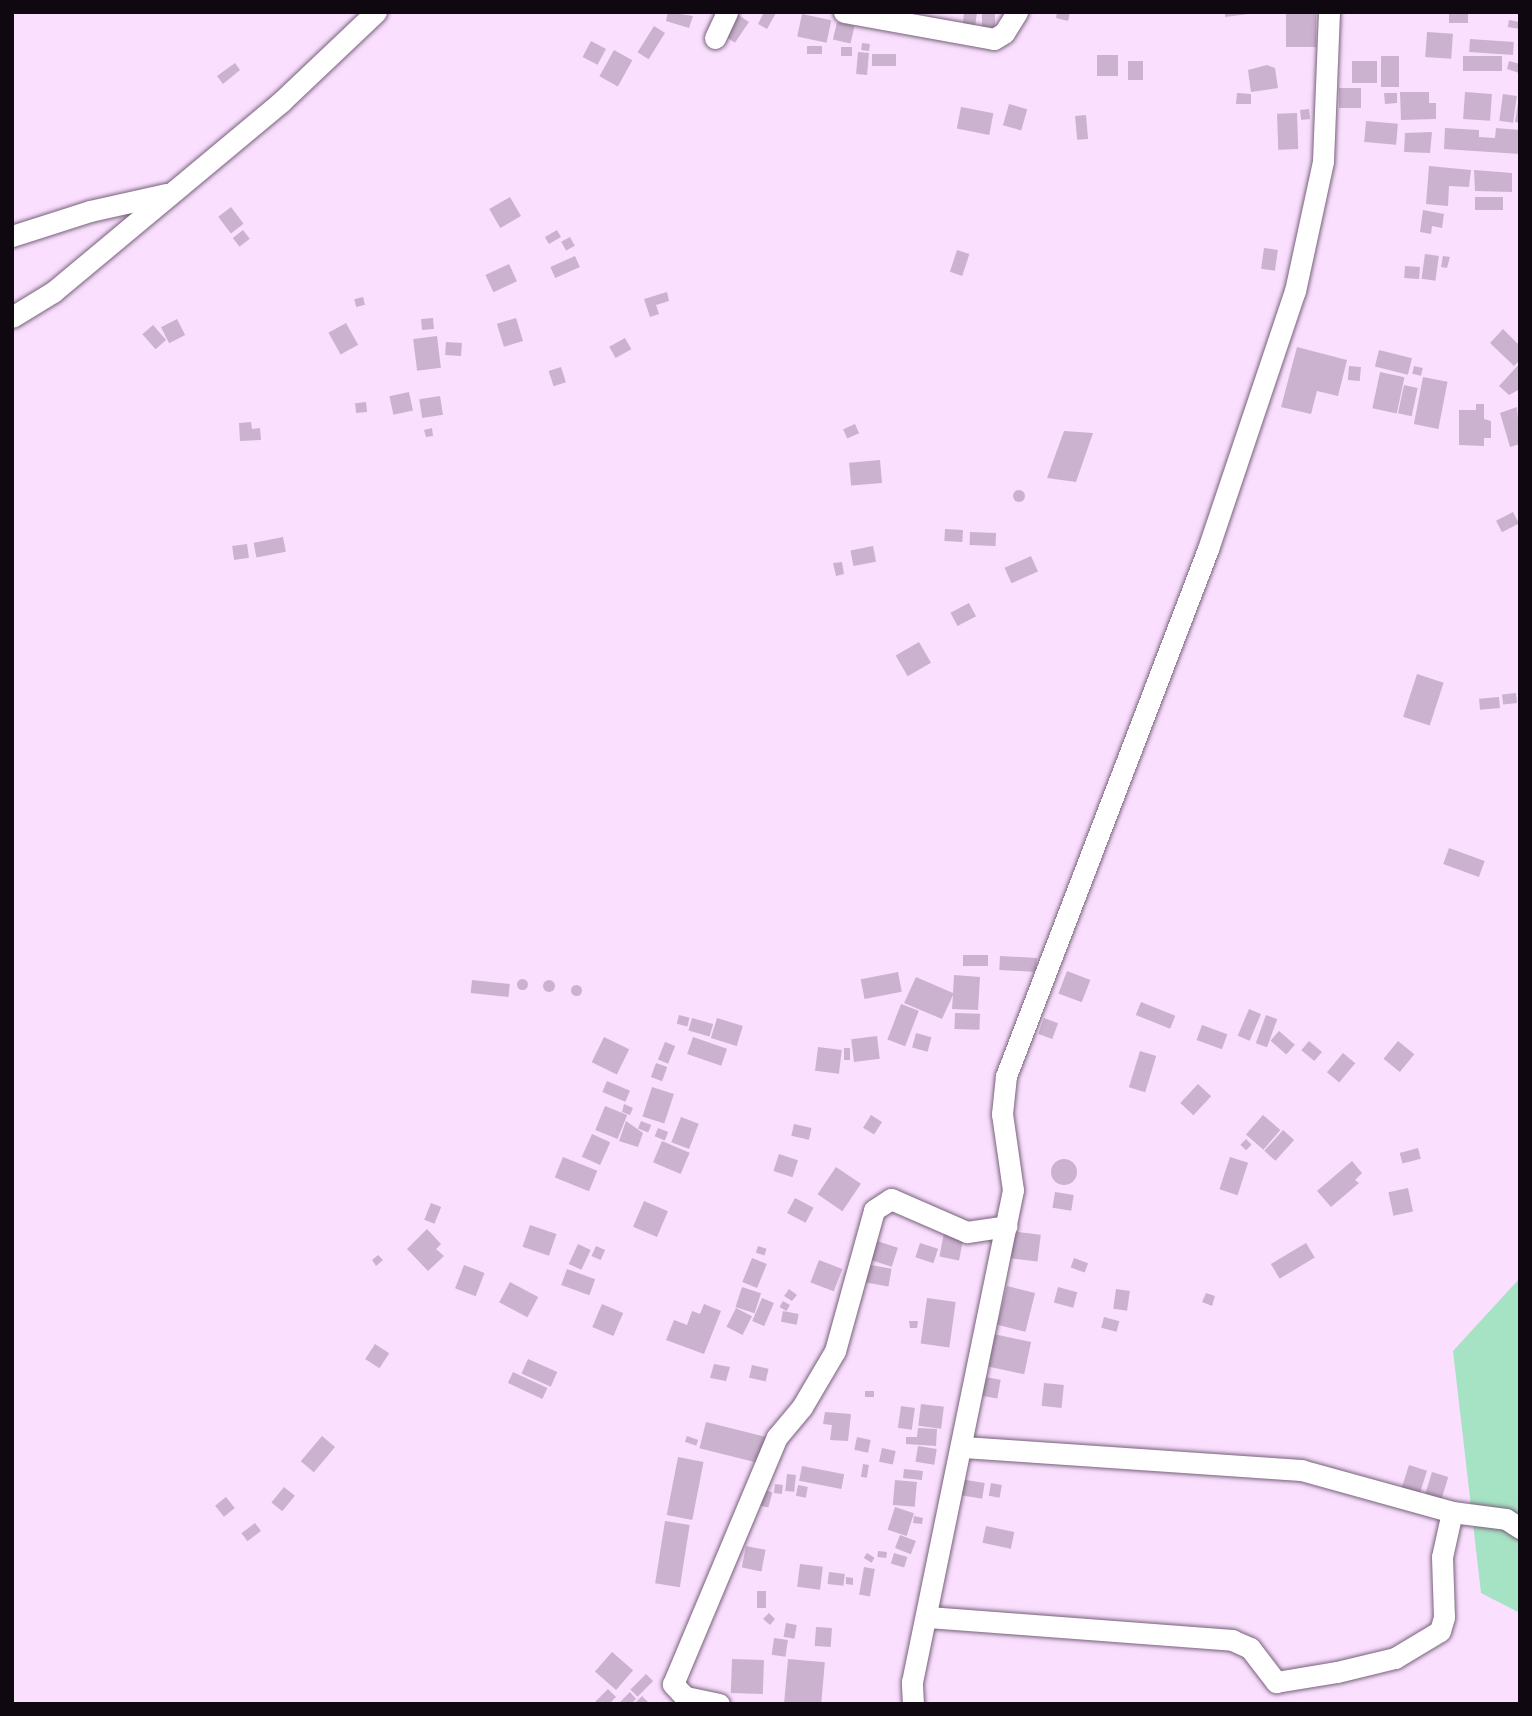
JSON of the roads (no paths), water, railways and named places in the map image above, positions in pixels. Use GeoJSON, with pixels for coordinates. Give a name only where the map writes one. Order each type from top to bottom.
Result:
{"type":"FeatureCollection","features":[{"type":"Feature","properties":{"kind":"street"},"geometry":{"type":"LineString","coordinates":[[12,317],[53,292],[281,102],[376,12]]}},
{"type":"Feature","properties":{"kind":"street"},"geometry":{"type":"LineString","coordinates":[[715,38],[727,12]]}},
{"type":"Feature","properties":{"kind":"street"},"geometry":{"type":"LineString","coordinates":[[844,12],[994,39],[1004,33],[1017,12]]}},
{"type":"Feature","properties":{"kind":"street"},"geometry":{"type":"LineString","coordinates":[[913,1704],[912,1682],[963,1447],[1013,1190],[1002,1114],[1006,1076],[1208,548],[1294,291],[1323,161],[1329,12]]}},
{"type":"Feature","properties":{"kind":"street"},"geometry":{"type":"LineString","coordinates":[[12,236],[90,211],[172,193]]}},
{"type":"Feature","properties":{"kind":"street"},"geometry":{"type":"LineString","coordinates":[[719,1704],[685,1697],[673,1684],[777,1437],[802,1407],[835,1351],[874,1210],[891,1199],[967,1232],[1007,1226]]}},
{"type":"Feature","properties":{"kind":"street"},"geometry":{"type":"LineString","coordinates":[[963,1447],[1301,1470],[1452,1512],[1486,1514],[1520,1528]]}},
{"type":"Feature","properties":{"kind":"street"},"geometry":{"type":"LineString","coordinates":[[928,1617],[1231,1640],[1250,1648],[1276,1682],[1338,1672],[1395,1658],[1440,1631],[1444,1617],[1442,1557],[1452,1512]]}}]}
